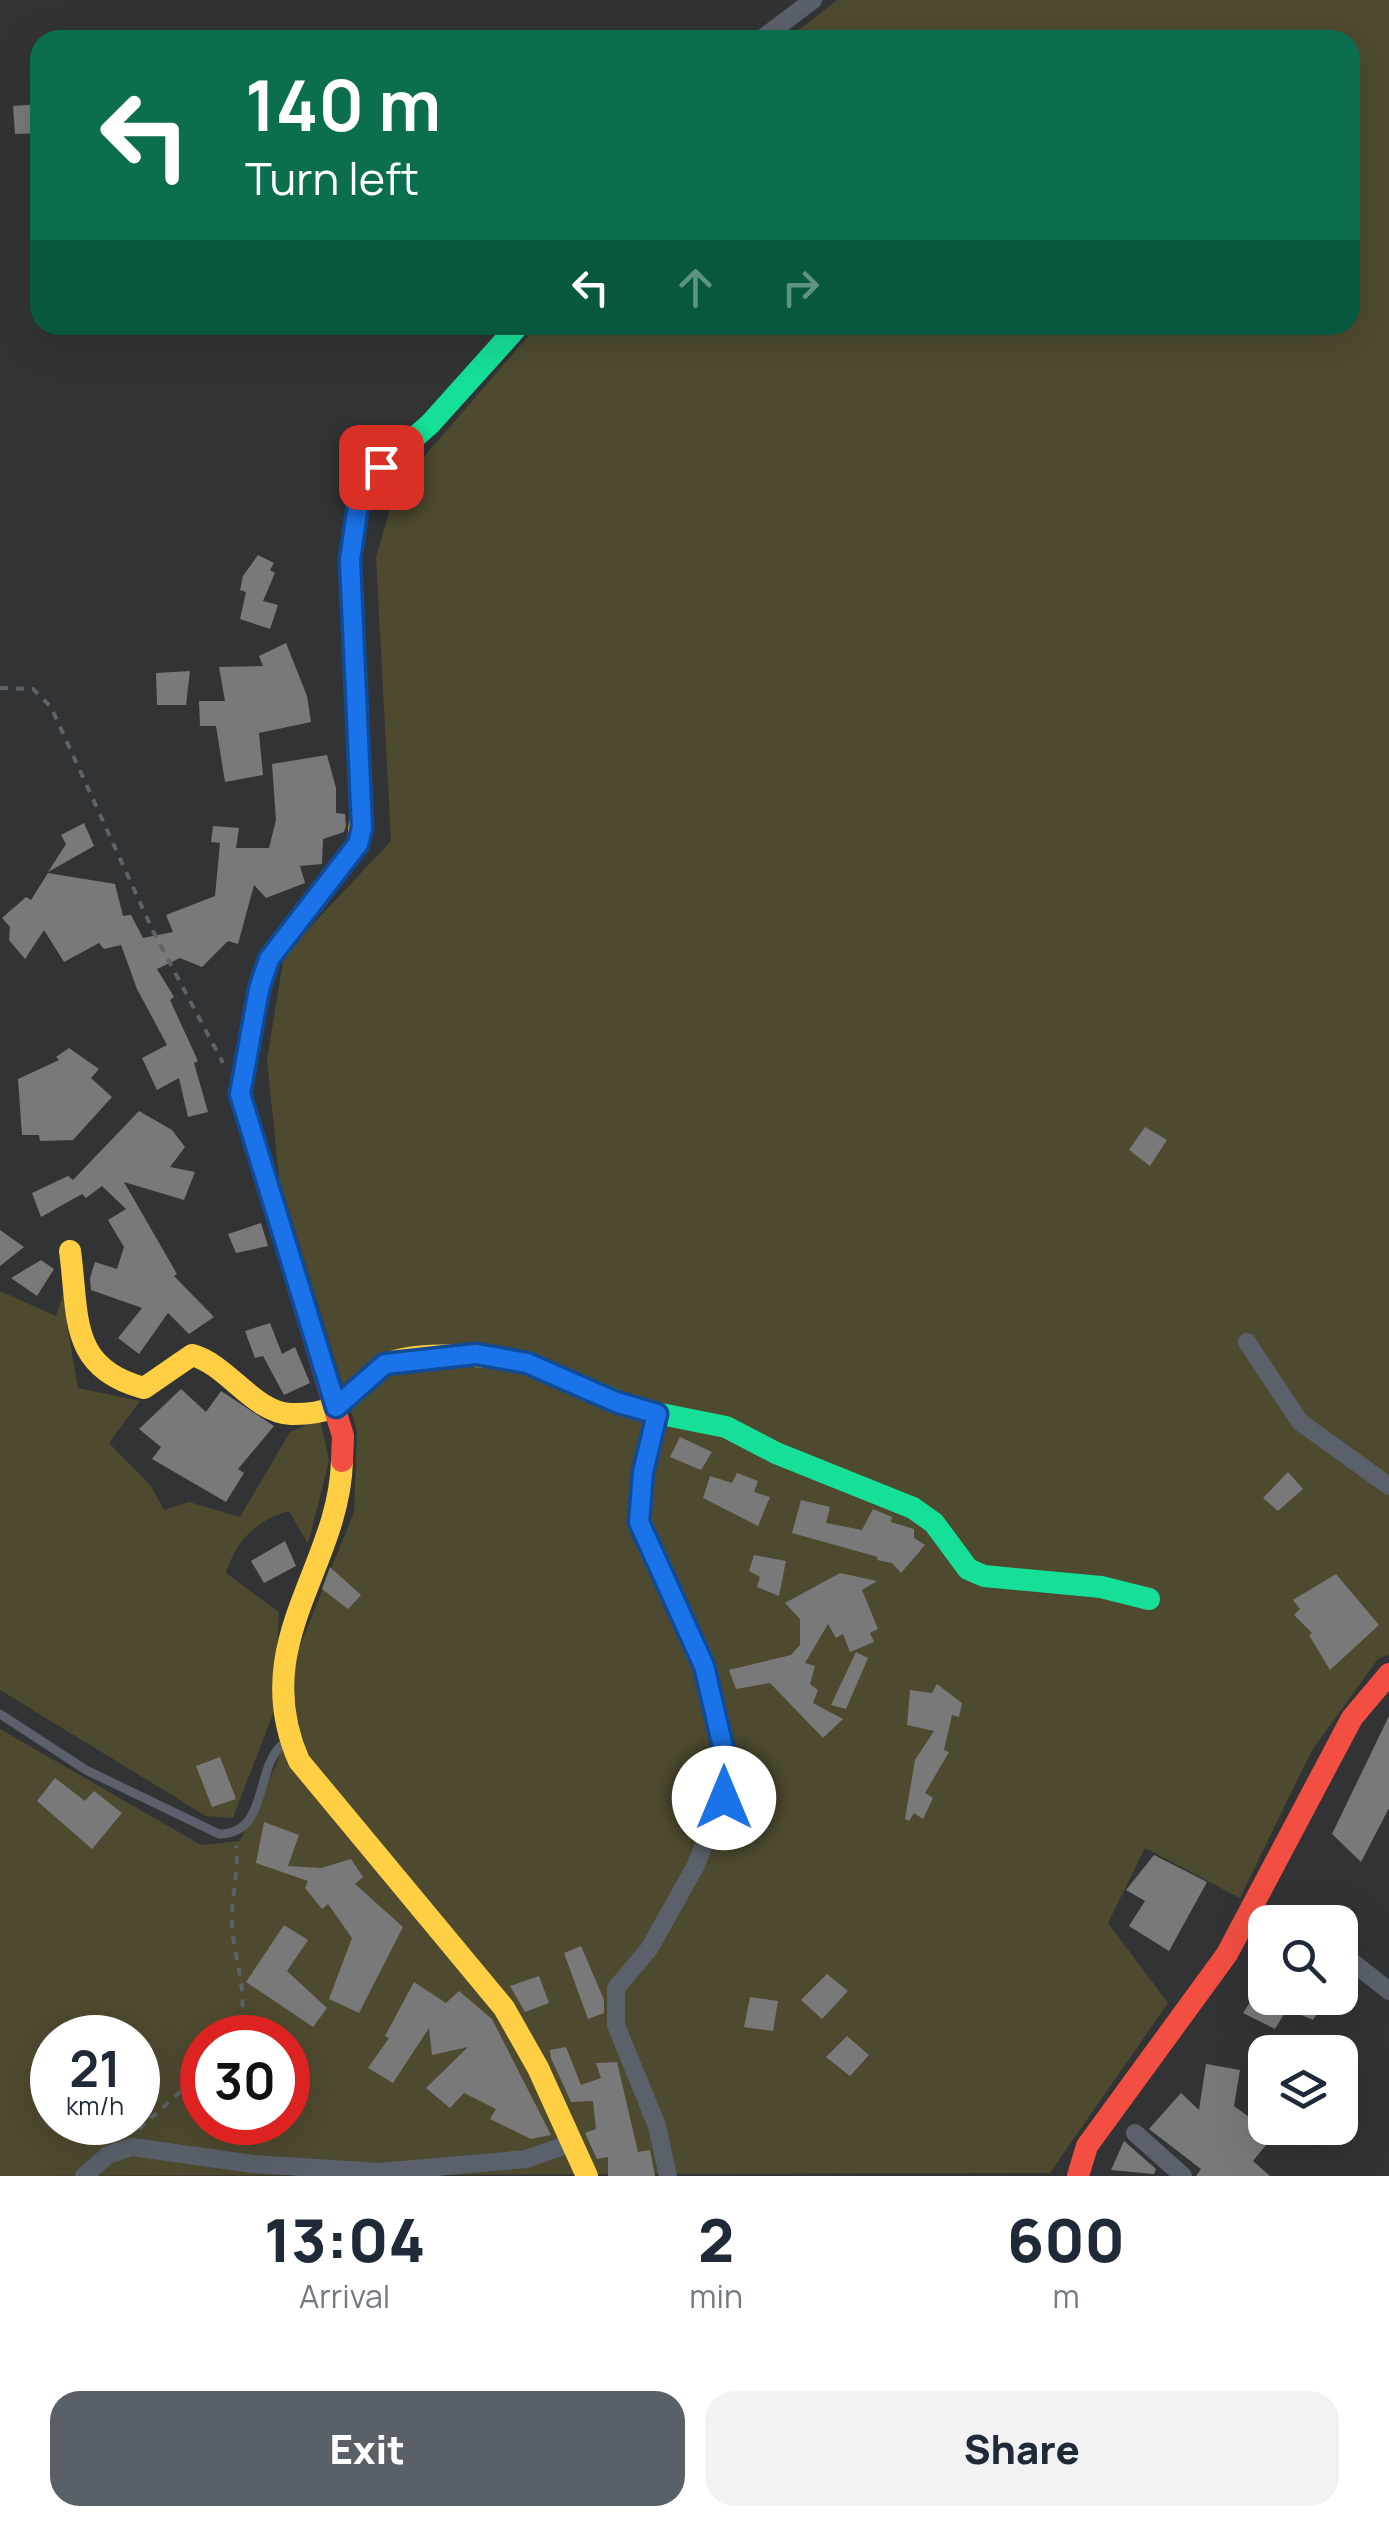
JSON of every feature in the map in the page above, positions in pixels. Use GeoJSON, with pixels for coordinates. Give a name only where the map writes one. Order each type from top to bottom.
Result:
{"type":"FeatureCollection","features":[{"type":"Feature","properties":{"kind":"street"},"geometry":{"type":"LineString","coordinates":[[772,30],[807,2]]}},
{"type":"Feature","properties":{"kind":"street"},"geometry":{"type":"LineString","coordinates":[[511,335],[475,377],[381,467],[358,505],[350,560],[362,828],[358,844],[269,959],[259,989],[240,1094],[343,1436],[344,1481],[336,1511],[292,1611],[283,1706],[288,1740],[299,1761],[504,2008],[538,2068],[587,2176]]}},
{"type":"Feature","properties":{"kind":"street"},"geometry":{"type":"LineString","coordinates":[[70,1251],[80,1343],[102,1375],[144,1388],[192,1356],[203,1358],[272,1408],[288,1414],[336,1407],[385,1364],[476,1354],[527,1363],[616,1402],[726,1427],[776,1453],[913,1508],[934,1523],[968,1568],[984,1576],[1100,1587],[1149,1598]]}},
{"type":"Feature","properties":{"kind":"street"},"geometry":{"type":"LineString","coordinates":[[1247,1342],[1300,1422],[1389,1486]]}},
{"type":"Feature","properties":{"kind":"street"},"geometry":{"type":"LineString","coordinates":[[657,1414],[643,1472],[639,1522],[704,1666],[726,1760],[724,1798],[695,1866],[649,1949],[616,1988],[616,2025],[657,2126],[668,2176]]}},
{"type":"Feature","properties":{"kind":"street"},"geometry":{"type":"LineString","coordinates":[[1078,2176],[1087,2146],[1235,1941],[1344,1731],[1368,1694],[1389,1674]]}},
{"type":"Feature","properties":{"kind":"street"},"geometry":{"type":"LineString","coordinates":[[1358,1966],[1389,1991]]}},
{"type":"Feature","properties":{"kind":"street"},"geometry":{"type":"LineString","coordinates":[[1135,2133],[1183,2176]]}},
{"type":"Feature","properties":{"kind":"street"},"geometry":{"type":"LineString","coordinates":[[84,2176],[108,2156],[132,2147],[253,2164],[380,2172],[526,2159],[572,2143]]}},
{"type":"Feature","properties":{"kind":"lane"},"geometry":{"type":"LineString","coordinates":[[0,1714],[86,1770],[209,1831],[235,1831],[255,1810],[271,1756],[288,1740]]}},
{"type":"Feature","properties":{"kind":"path"},"geometry":{"type":"LineString","coordinates":[[0,688],[33,688],[51,707],[153,930],[240,1094]]}},
{"type":"Feature","properties":{"kind":"path"},"geometry":{"type":"LineString","coordinates":[[235,1831],[238,1869],[232,1921],[244,1998],[243,2015]]}},
{"type":"Feature","properties":{"kind":"path"},"geometry":{"type":"LineString","coordinates":[[132,2147],[142,2125],[180,2091]]}},
{"type":"Feature","properties":{"kind":"shaded area"},"geometry":{"type":"Polygon","coordinates":[[[837,0],[1389,0],[1389,1654],[1378,1659],[1312,1750],[1240,1898],[1145,1848],[1108,1923],[1168,2003],[1050,2173],[0,2176],[0,1729],[201,1845],[240,1841],[278,1761],[299,1648],[354,1512],[357,1431],[279,1178],[267,1060],[284,955],[391,841],[376,557],[396,489],[529,335],[1360,335],[1360,30],[799,30],[837,0]]]}},
{"type":"Feature","properties":{"kind":"shaded area"},"geometry":{"type":"Polygon","coordinates":[[[67,1283],[67,1325],[78,1388],[140,1401],[109,1443],[151,1486],[164,1510],[189,1502],[240,1517],[290,1432],[320,1420],[329,1461],[308,1544],[289,1511],[277,1515],[249,1533],[226,1573],[279,1612],[274,1711],[233,1818],[206,1816],[0,1690],[0,1291],[56,1316],[67,1283]]]}},
{"type":"Feature","properties":{"kind":"building"},"geometry":{"type":"Polygon","coordinates":[[[30,105],[30,133],[15,134],[13,106],[30,105]]]}},
{"type":"Feature","properties":{"kind":"building"},"geometry":{"type":"Polygon","coordinates":[[[258,555],[274,563],[270,570],[275,573],[263,601],[278,605],[270,629],[240,619],[246,592],[240,590],[243,576],[258,555]]]}},
{"type":"Feature","properties":{"kind":"building"},"geometry":{"type":"Polygon","coordinates":[[[286,643],[307,696],[311,722],[259,733],[263,775],[225,782],[216,726],[200,726],[199,701],[225,701],[219,667],[263,666],[259,656],[286,643]]]}},
{"type":"Feature","properties":{"kind":"building"},"geometry":{"type":"Polygon","coordinates":[[[190,671],[186,705],[157,705],[156,673],[190,671]]]}},
{"type":"Feature","properties":{"kind":"building"},"geometry":{"type":"Polygon","coordinates":[[[327,755],[336,788],[336,813],[345,814],[346,826],[344,832],[323,839],[322,864],[300,866],[305,883],[266,898],[254,885],[238,944],[228,941],[202,967],[180,958],[157,969],[174,997],[170,1000],[198,1061],[194,1063],[208,1112],[188,1117],[179,1078],[157,1090],[142,1058],[167,1045],[137,989],[121,945],[104,949],[99,943],[64,962],[44,930],[25,959],[9,940],[10,927],[2,918],[26,897],[31,900],[48,873],[115,884],[123,916],[131,915],[143,938],[173,932],[166,915],[215,896],[220,843],[211,842],[213,826],[239,828],[236,848],[269,848],[276,820],[272,764],[327,755]]]}},
{"type":"Feature","properties":{"kind":"building"},"geometry":{"type":"Polygon","coordinates":[[[84,823],[94,846],[48,872],[66,844],[61,835],[84,823]]]}},
{"type":"Feature","properties":{"kind":"building"},"geometry":{"type":"Polygon","coordinates":[[[69,1048],[99,1069],[91,1078],[112,1097],[73,1140],[40,1141],[39,1135],[22,1135],[18,1079],[59,1060],[56,1057],[69,1048]]]}},
{"type":"Feature","properties":{"kind":"building"},"geometry":{"type":"Polygon","coordinates":[[[139,1111],[172,1130],[185,1147],[170,1167],[195,1172],[184,1200],[124,1182],[177,1274],[174,1276],[214,1317],[189,1334],[168,1313],[139,1354],[118,1338],[142,1308],[91,1290],[95,1262],[117,1269],[124,1247],[108,1220],[126,1209],[102,1186],[86,1198],[82,1194],[41,1217],[32,1193],[68,1176],[73,1180],[139,1111]]]}},
{"type":"Feature","properties":{"kind":"building"},"geometry":{"type":"Polygon","coordinates":[[[1145,1127],[1167,1140],[1150,1166],[1129,1150],[1145,1127]]]}},
{"type":"Feature","properties":{"kind":"building"},"geometry":{"type":"Polygon","coordinates":[[[261,1223],[268,1246],[236,1253],[228,1234],[261,1223]]]}},
{"type":"Feature","properties":{"kind":"building"},"geometry":{"type":"Polygon","coordinates":[[[0,1230],[24,1247],[0,1266],[0,1230]]]}},
{"type":"Feature","properties":{"kind":"building"},"geometry":{"type":"Polygon","coordinates":[[[41,1260],[54,1269],[37,1296],[11,1278],[41,1260]]]}},
{"type":"Feature","properties":{"kind":"building"},"geometry":{"type":"Polygon","coordinates":[[[270,1323],[282,1354],[295,1347],[310,1383],[284,1395],[263,1356],[255,1358],[245,1331],[270,1323]]]}},
{"type":"Feature","properties":{"kind":"building"},"geometry":{"type":"Polygon","coordinates":[[[181,1389],[206,1412],[221,1391],[274,1426],[238,1469],[244,1473],[226,1502],[152,1459],[161,1447],[139,1429],[181,1389]]]}},
{"type":"Feature","properties":{"kind":"building"},"geometry":{"type":"Polygon","coordinates":[[[680,1437],[712,1452],[701,1470],[670,1457],[680,1437]]]}},
{"type":"Feature","properties":{"kind":"building"},"geometry":{"type":"Polygon","coordinates":[[[1288,1472],[1303,1489],[1278,1511],[1263,1498],[1288,1472]]]}},
{"type":"Feature","properties":{"kind":"building"},"geometry":{"type":"Polygon","coordinates":[[[737,1473],[758,1481],[754,1492],[770,1497],[758,1526],[703,1498],[710,1476],[732,1483],[737,1473]]]}},
{"type":"Feature","properties":{"kind":"building"},"geometry":{"type":"Polygon","coordinates":[[[801,1500],[830,1507],[826,1523],[862,1530],[873,1509],[892,1517],[891,1522],[914,1529],[914,1538],[925,1545],[901,1573],[892,1563],[877,1560],[878,1557],[792,1533],[801,1500]]]}},
{"type":"Feature","properties":{"kind":"building"},"geometry":{"type":"Polygon","coordinates":[[[285,1541],[296,1566],[264,1583],[251,1561],[285,1541]]]}},
{"type":"Feature","properties":{"kind":"building"},"geometry":{"type":"Polygon","coordinates":[[[754,1555],[786,1561],[779,1596],[757,1587],[760,1577],[749,1571],[754,1555]]]}},
{"type":"Feature","properties":{"kind":"building"},"geometry":{"type":"Polygon","coordinates":[[[330,1567],[361,1595],[348,1609],[322,1589],[330,1567]]]}},
{"type":"Feature","properties":{"kind":"building"},"geometry":{"type":"Polygon","coordinates":[[[840,1573],[877,1581],[862,1590],[878,1629],[870,1633],[874,1642],[850,1652],[843,1634],[836,1638],[828,1624],[805,1663],[815,1666],[810,1684],[818,1690],[813,1703],[843,1719],[823,1738],[770,1683],[736,1689],[729,1670],[791,1655],[800,1645],[800,1619],[785,1603],[840,1573]]]}},
{"type":"Feature","properties":{"kind":"building"},"geometry":{"type":"Polygon","coordinates":[[[1336,1574],[1379,1625],[1330,1670],[1309,1635],[1312,1633],[1294,1615],[1300,1609],[1293,1600],[1336,1574]]]}},
{"type":"Feature","properties":{"kind":"building"},"geometry":{"type":"Polygon","coordinates":[[[856,1652],[868,1658],[846,1709],[831,1705],[856,1652]]]}},
{"type":"Feature","properties":{"kind":"building"},"geometry":{"type":"Polygon","coordinates":[[[937,1684],[962,1703],[959,1717],[952,1715],[944,1750],[949,1752],[925,1793],[933,1798],[923,1819],[914,1813],[909,1821],[905,1819],[915,1760],[934,1731],[907,1725],[910,1690],[932,1693],[937,1684]]]}},
{"type":"Feature","properties":{"kind":"building"},"geometry":{"type":"Polygon","coordinates":[[[1389,1716],[1389,1808],[1361,1862],[1332,1834],[1389,1716]]]}},
{"type":"Feature","properties":{"kind":"building"},"geometry":{"type":"Polygon","coordinates":[[[220,1757],[236,1799],[212,1807],[196,1766],[220,1757]]]}},
{"type":"Feature","properties":{"kind":"building"},"geometry":{"type":"Polygon","coordinates":[[[55,1778],[85,1801],[94,1791],[122,1813],[92,1849],[37,1801],[55,1778]]]}},
{"type":"Feature","properties":{"kind":"building"},"geometry":{"type":"Polygon","coordinates":[[[264,1822],[299,1835],[288,1866],[321,1868],[351,1859],[363,1877],[355,1884],[403,1927],[359,2013],[329,1999],[352,1938],[328,1904],[322,1909],[305,1888],[308,1881],[256,1863],[264,1822]]]}},
{"type":"Feature","properties":{"kind":"building"},"geometry":{"type":"Polygon","coordinates":[[[1154,1855],[1207,1882],[1169,1951],[1129,1926],[1145,1901],[1126,1890],[1154,1855]]]}},
{"type":"Feature","properties":{"kind":"building"},"geometry":{"type":"Polygon","coordinates":[[[284,1925],[308,1940],[287,1971],[327,2008],[313,2027],[310,2015],[295,2015],[246,1982],[284,1925]]]}},
{"type":"Feature","properties":{"kind":"building"},"geometry":{"type":"Polygon","coordinates":[[[581,1946],[604,2000],[604,2013],[588,2019],[564,1953],[581,1946]]]}},
{"type":"Feature","properties":{"kind":"building"},"geometry":{"type":"Polygon","coordinates":[[[827,1974],[848,1991],[822,2019],[801,2000],[827,1974]]]}},
{"type":"Feature","properties":{"kind":"building"},"geometry":{"type":"Polygon","coordinates":[[[539,1976],[549,2003],[525,2012],[510,1986],[539,1976]]]}},
{"type":"Feature","properties":{"kind":"building"},"geometry":{"type":"Polygon","coordinates":[[[414,1982],[446,2003],[459,1991],[492,2019],[551,2135],[531,2139],[490,2119],[496,2109],[464,2093],[450,2108],[426,2088],[468,2047],[432,2055],[429,2028],[393,2083],[368,2068],[389,2038],[385,2036],[414,1982]]]}},
{"type":"Feature","properties":{"kind":"building"},"geometry":{"type":"Polygon","coordinates":[[[750,1997],[778,2001],[773,2031],[744,2027],[750,1997]]]}},
{"type":"Feature","properties":{"kind":"building"},"geometry":{"type":"Polygon","coordinates":[[[1248,2005],[1248,2015],[1283,2015],[1275,2029],[1243,2013],[1248,2005]]]}},
{"type":"Feature","properties":{"kind":"building"},"geometry":{"type":"Polygon","coordinates":[[[847,2036],[869,2055],[850,2076],[826,2057],[847,2036]]]}},
{"type":"Feature","properties":{"kind":"building"},"geometry":{"type":"Polygon","coordinates":[[[566,2047],[581,2085],[601,2078],[596,2063],[617,2062],[638,2152],[650,2150],[655,2176],[608,2176],[608,2157],[597,2159],[585,2133],[596,2129],[593,2101],[571,2102],[551,2058],[550,2050],[566,2047]]]}},
{"type":"Feature","properties":{"kind":"building"},"geometry":{"type":"Polygon","coordinates":[[[1206,2064],[1240,2070],[1234,2106],[1248,2116],[1248,2145],[1266,2145],[1253,2161],[1270,2176],[1196,2176],[1201,2169],[1149,2129],[1181,2093],[1199,2110],[1206,2064]]]}},
{"type":"Feature","properties":{"kind":"building"},"geometry":{"type":"Polygon","coordinates":[[[1124,2141],[1156,2169],[1154,2174],[1111,2170],[1124,2141]]]}},
{"type":"Feature","properties":{"kind":"traffic: fast"},"geometry":{"type":"LineString","coordinates":[[361,811],[350,560],[358,505],[381,467],[430,424],[510,335]]}},
{"type":"Feature","properties":{"kind":"traffic: fast"},"geometry":{"type":"LineString","coordinates":[[505,1359],[527,1363],[636,1409],[726,1427],[776,1453],[913,1508],[934,1523],[968,1569],[984,1576],[1101,1587],[1149,1599]]}},
{"type":"Feature","properties":{"kind":"traffic: slow"},"geometry":{"type":"LineString","coordinates":[[262,1167],[239,1093],[259,989],[269,959],[358,844],[361,811]]}},
{"type":"Feature","properties":{"kind":"traffic: slow"},"geometry":{"type":"LineString","coordinates":[[70,1251],[77,1318],[90,1353],[119,1379],[144,1388],[192,1355],[217,1368],[265,1406],[278,1412],[309,1413],[335,1406],[393,1361],[442,1355],[505,1359]]}},
{"type":"Feature","properties":{"kind":"traffic: slow"},"geometry":{"type":"LineString","coordinates":[[342,1461],[337,1500],[289,1642],[283,1679],[286,1719],[299,1761],[504,2008],[538,2068],[587,2176]]}},
{"type":"Feature","properties":{"kind":"traffic: jam"},"geometry":{"type":"LineString","coordinates":[[262,1167],[343,1436],[342,1461]]}},
{"type":"Feature","properties":{"kind":"traffic: jam"},"geometry":{"type":"LineString","coordinates":[[1078,2176],[1087,2146],[1227,1954],[1352,1718],[1389,1674]]}},
{"type":"Feature","properties":{"kind":"route"},"geometry":{"type":"LineString","coordinates":[[381,467],[358,505],[350,560],[362,828],[358,844],[269,959],[259,989],[240,1094],[336,1407],[352,1397],[385,1364],[476,1354],[527,1363],[636,1410],[657,1414],[643,1472],[639,1522],[704,1666],[726,1760],[724,1798]]}}]}
